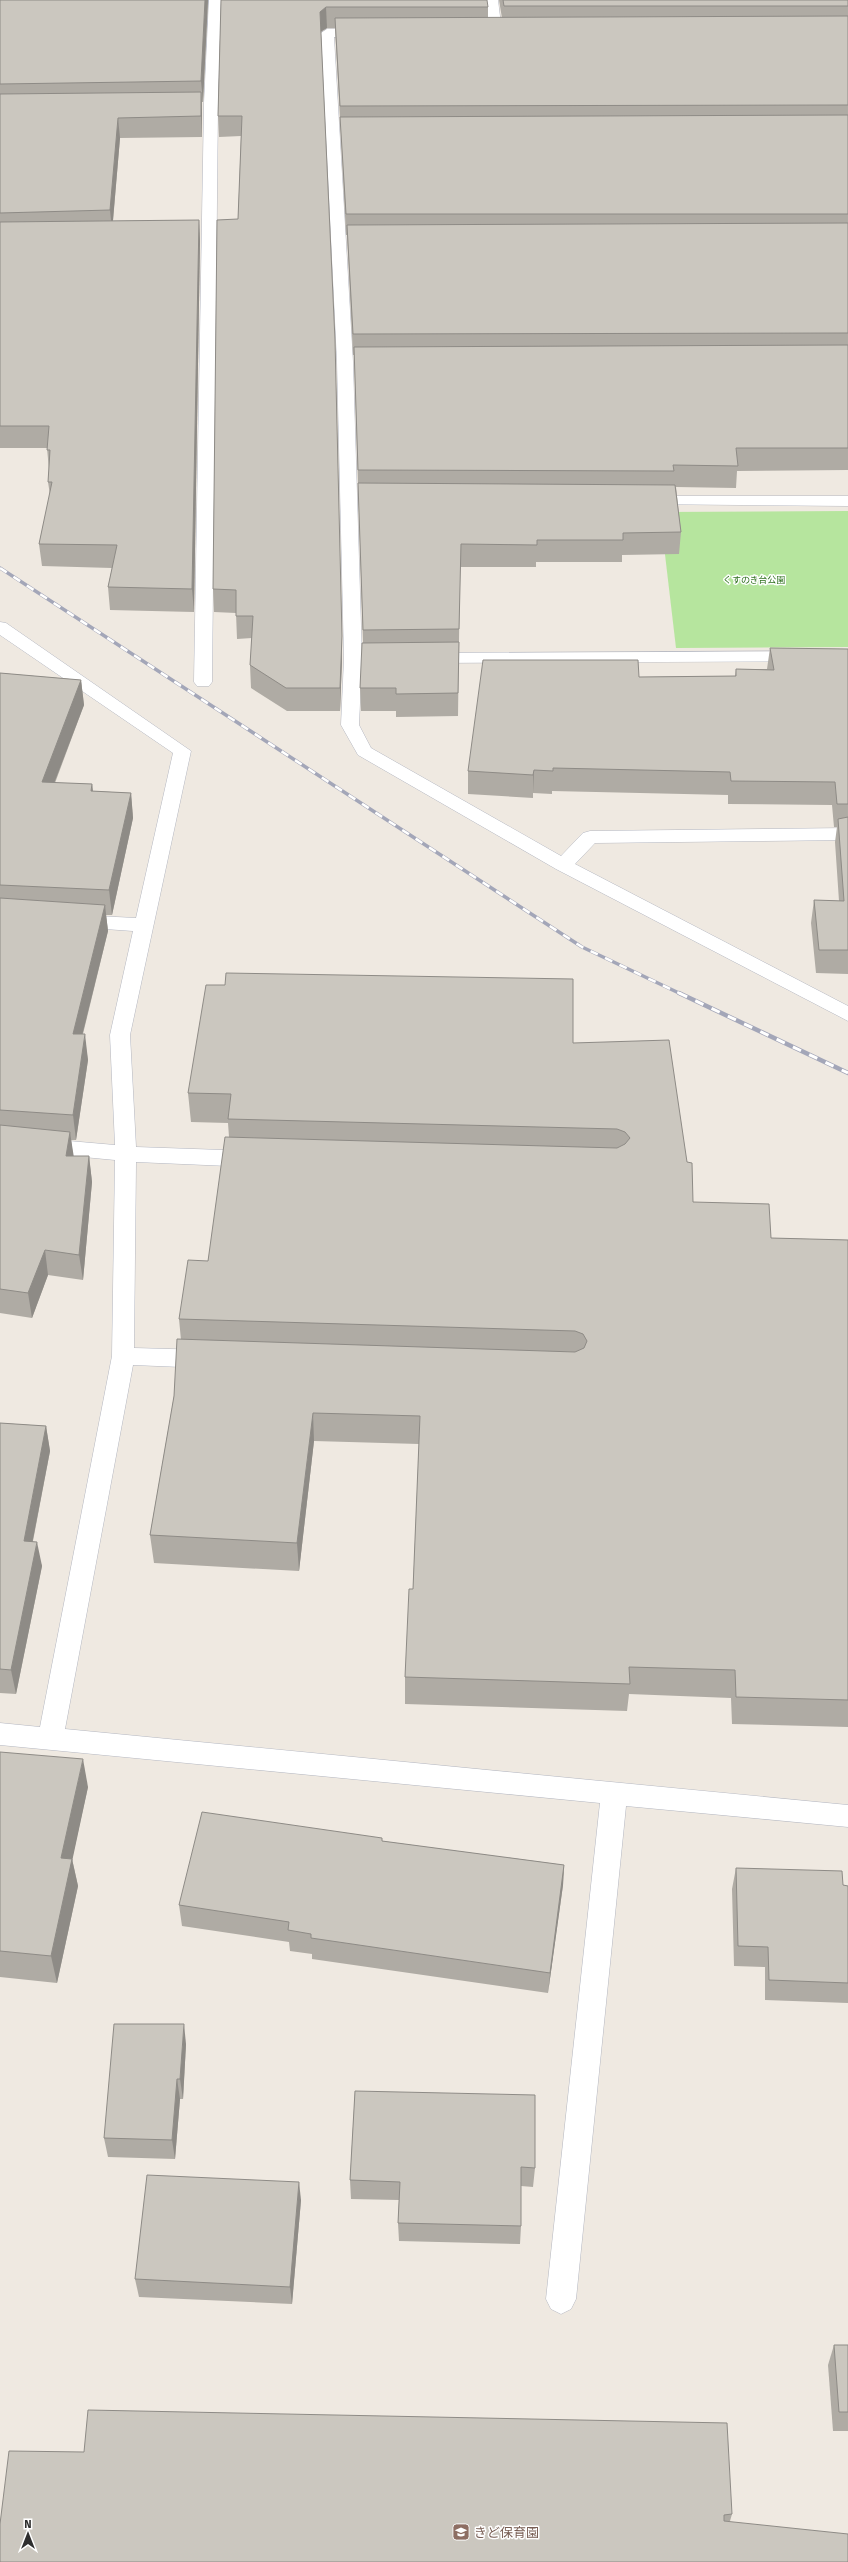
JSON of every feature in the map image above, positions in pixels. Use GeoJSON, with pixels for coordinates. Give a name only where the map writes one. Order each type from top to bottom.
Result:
{"type":"FeatureCollection","features":[{"type":"Feature","properties":{"kind":"street"},"geometry":{"type":"LineString","coordinates":[[203,682],[201,235],[211,107],[215,0]]}},
{"type":"Feature","properties":{"kind":"street"},"geometry":{"type":"LineString","coordinates":[[492,0],[496,32]]}},
{"type":"Feature","properties":{"kind":"street"},"geometry":{"type":"LineString","coordinates":[[481,33],[512,32]]}},
{"type":"Feature","properties":{"kind":"street"},"geometry":{"type":"LineString","coordinates":[[381,33],[327,33],[345,362],[355,499],[361,659],[350,725],[364,750],[562,865],[848,1014]]}},
{"type":"Feature","properties":{"kind":"street"},"geometry":{"type":"LineString","coordinates":[[195,107],[211,107]]}},
{"type":"Feature","properties":{"kind":"street"},"geometry":{"type":"LineString","coordinates":[[333,132],[349,132]]}},
{"type":"Feature","properties":{"kind":"street"},"geometry":{"type":"LineString","coordinates":[[339,241],[354,241]]}},
{"type":"Feature","properties":{"kind":"street"},"geometry":{"type":"LineString","coordinates":[[345,362],[361,362]]}},
{"type":"Feature","properties":{"kind":"street"},"geometry":{"type":"LineString","coordinates":[[633,500],[848,501]]}},
{"type":"Feature","properties":{"kind":"street"},"geometry":{"type":"LineString","coordinates":[[0,627],[182,750],[146,925],[120,1036],[126,1154],[123,1356],[51,1738]]}},
{"type":"Feature","properties":{"kind":"street"},"geometry":{"type":"LineString","coordinates":[[417,658],[848,656]]}},
{"type":"Feature","properties":{"kind":"street"},"geometry":{"type":"LineString","coordinates":[[562,865],[590,837],[848,834]]}},
{"type":"Feature","properties":{"kind":"street"},"geometry":{"type":"LineString","coordinates":[[61,920],[146,925]]}},
{"type":"Feature","properties":{"kind":"street"},"geometry":{"type":"LineString","coordinates":[[0,1142],[126,1154],[272,1160]]}},
{"type":"Feature","properties":{"kind":"street"},"geometry":{"type":"LineString","coordinates":[[123,1356],[226,1359]]}},
{"type":"Feature","properties":{"kind":"street"},"geometry":{"type":"LineString","coordinates":[[0,1734],[848,1816]]}},
{"type":"Feature","properties":{"kind":"street"},"geometry":{"type":"LineString","coordinates":[[561,2299],[614,1793]]}},
{"type":"Feature","properties":{"kind":"green space","name":"くすのき台公園"},"geometry":{"type":"Polygon","coordinates":[[[848,511],[848,647],[676,648],[660,512],[848,511]]]}},
{"type":"Feature","properties":{"kind":"building"},"geometry":{"type":"Polygon","coordinates":[[[0,0],[205,0],[201,81],[0,84],[0,0]]]}},
{"type":"Feature","properties":{"kind":"building"},"geometry":{"type":"Polygon","coordinates":[[[221,0],[487,0],[488,7],[326,7],[320,12],[335,340],[342,636],[340,688],[286,688],[250,665],[253,616],[236,616],[236,590],[213,589],[217,220],[238,219],[242,116],[218,116],[221,0]]]}},
{"type":"Feature","properties":{"kind":"building"},"geometry":{"type":"Polygon","coordinates":[[[503,0],[848,0],[848,6],[504,6],[503,0]]]}},
{"type":"Feature","properties":{"kind":"building"},"geometry":{"type":"Polygon","coordinates":[[[848,16],[848,105],[340,106],[335,18],[848,16]]]}},
{"type":"Feature","properties":{"kind":"building"},"geometry":{"type":"Polygon","coordinates":[[[201,92],[201,116],[118,118],[110,210],[0,213],[0,94],[201,92]]]}},
{"type":"Feature","properties":{"kind":"building"},"geometry":{"type":"Polygon","coordinates":[[[848,115],[848,214],[346,214],[340,117],[848,115]]]}},
{"type":"Feature","properties":{"kind":"building"},"geometry":{"type":"Polygon","coordinates":[[[199,220],[192,589],[108,587],[117,545],[39,544],[52,482],[48,482],[50,450],[47,450],[49,426],[0,426],[0,222],[199,220]]]}},
{"type":"Feature","properties":{"kind":"building"},"geometry":{"type":"Polygon","coordinates":[[[848,223],[848,333],[353,334],[347,225],[848,223]]]}},
{"type":"Feature","properties":{"kind":"building"},"geometry":{"type":"Polygon","coordinates":[[[848,345],[848,448],[736,448],[738,466],[673,465],[674,471],[358,470],[354,347],[848,345]]]}},
{"type":"Feature","properties":{"kind":"building"},"geometry":{"type":"Polygon","coordinates":[[[358,483],[675,485],[681,532],[623,533],[623,540],[537,540],[537,545],[461,544],[459,629],[363,630],[358,483]]]}},
{"type":"Feature","properties":{"kind":"building"},"geometry":{"type":"Polygon","coordinates":[[[459,642],[458,693],[396,694],[396,688],[360,688],[362,643],[459,642]]]}},
{"type":"Feature","properties":{"kind":"building"},"geometry":{"type":"Polygon","coordinates":[[[770,648],[848,649],[848,804],[837,804],[835,782],[731,781],[730,772],[553,768],[553,771],[534,770],[533,775],[468,771],[483,660],[638,660],[639,677],[736,676],[736,669],[774,670],[770,648]]]}},
{"type":"Feature","properties":{"kind":"building"},"geometry":{"type":"Polygon","coordinates":[[[0,673],[81,680],[42,782],[92,784],[91,791],[131,793],[109,890],[0,885],[0,673]]]}},
{"type":"Feature","properties":{"kind":"building"},"geometry":{"type":"Polygon","coordinates":[[[848,817],[848,950],[819,950],[814,900],[844,901],[838,819],[848,817]]]}},
{"type":"Feature","properties":{"kind":"building"},"geometry":{"type":"Polygon","coordinates":[[[0,898],[105,905],[73,1034],[85,1034],[73,1115],[0,1110],[0,898]]]}},
{"type":"Feature","properties":{"kind":"building"},"geometry":{"type":"Polygon","coordinates":[[[226,973],[573,979],[573,1043],[669,1040],[687,1162],[692,1163],[693,1202],[769,1204],[771,1238],[848,1240],[848,1700],[736,1697],[735,1670],[629,1667],[630,1684],[405,1677],[409,1589],[413,1589],[420,1416],[313,1413],[297,1543],[150,1535],[174,1396],[177,1339],[575,1352],[584,1348],[587,1341],[583,1334],[575,1331],[179,1319],[188,1260],[208,1261],[225,1137],[617,1148],[625,1144],[630,1138],[625,1132],[617,1129],[228,1119],[231,1094],[188,1093],[206,985],[225,985],[226,973]]]}},
{"type":"Feature","properties":{"kind":"building"},"geometry":{"type":"Polygon","coordinates":[[[0,1125],[70,1132],[66,1156],[89,1156],[79,1255],[45,1250],[28,1293],[0,1289],[0,1125]]]}},
{"type":"Feature","properties":{"kind":"building"},"geometry":{"type":"Polygon","coordinates":[[[0,1423],[46,1426],[24,1541],[37,1542],[11,1670],[0,1669],[0,1423]]]}},
{"type":"Feature","properties":{"kind":"building"},"geometry":{"type":"Polygon","coordinates":[[[0,1752],[83,1759],[61,1858],[72,1859],[51,1956],[0,1951],[0,1752]]]}},
{"type":"Feature","properties":{"kind":"building"},"geometry":{"type":"Polygon","coordinates":[[[202,1812],[382,1838],[382,1841],[564,1865],[550,1973],[311,1938],[311,1934],[288,1930],[289,1922],[179,1905],[202,1812]]]}},
{"type":"Feature","properties":{"kind":"building"},"geometry":{"type":"Polygon","coordinates":[[[736,1868],[842,1871],[843,1885],[848,1886],[848,1983],[769,1980],[768,1947],[738,1946],[736,1868]]]}},
{"type":"Feature","properties":{"kind":"building"},"geometry":{"type":"Polygon","coordinates":[[[114,2024],[184,2024],[180,2079],[177,2079],[172,2140],[104,2138],[114,2024]]]}},
{"type":"Feature","properties":{"kind":"building"},"geometry":{"type":"Polygon","coordinates":[[[355,2091],[535,2095],[535,2168],[521,2167],[521,2226],[398,2223],[400,2182],[350,2180],[355,2091]]]}},
{"type":"Feature","properties":{"kind":"building"},"geometry":{"type":"Polygon","coordinates":[[[147,2175],[299,2182],[290,2287],[135,2279],[147,2175]]]}},
{"type":"Feature","properties":{"kind":"building"},"geometry":{"type":"Polygon","coordinates":[[[834,2345],[848,2345],[848,2412],[839,2412],[834,2345]]]}},
{"type":"Feature","properties":{"kind":"building"},"geometry":{"type":"Polygon","coordinates":[[[88,2410],[727,2423],[732,2514],[724,2515],[724,2521],[848,2534],[848,2562],[0,2562],[0,2524],[9,2451],[84,2452],[88,2410]]]}},
{"type":"Feature","properties":{"kind":"railway"},"geometry":{"type":"LineString","coordinates":[[0,568],[582,947],[681,994]]}},
{"type":"Feature","properties":{"kind":"railway"},"geometry":{"type":"LineString","coordinates":[[679,993],[848,1073]]}},
{"type":"Feature","properties":{"kind":"place","name":"きど保育園"},"geometry":{"type":"Point","coordinates":[461,2532]}}]}
